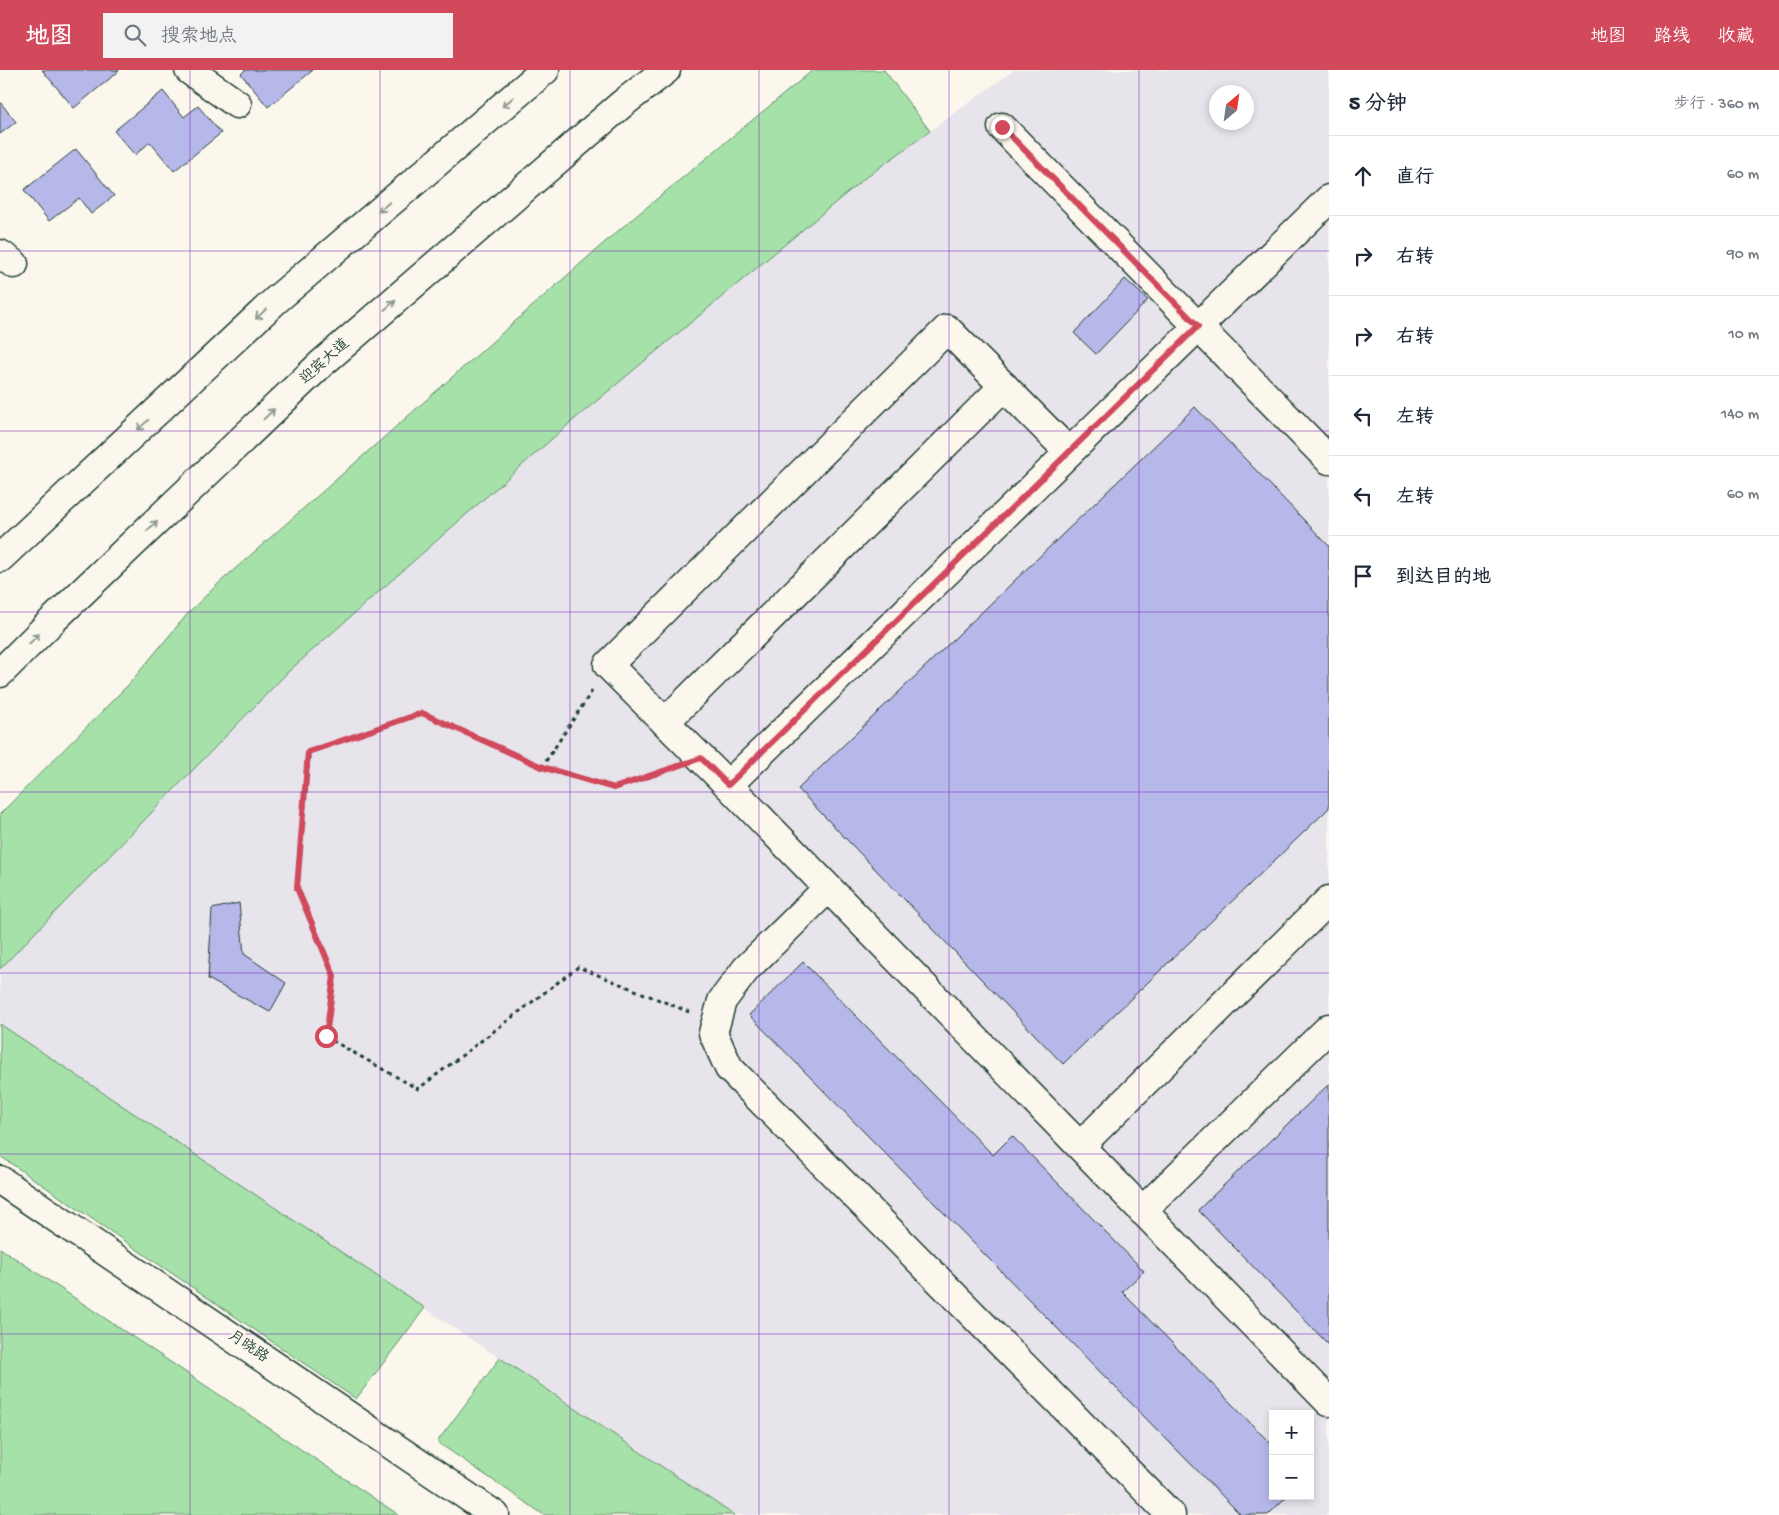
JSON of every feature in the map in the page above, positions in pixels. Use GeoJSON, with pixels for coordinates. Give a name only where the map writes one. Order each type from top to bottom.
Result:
{"type":"FeatureCollection","features":[{"type":"Feature","properties":{"kind":"main road"},"geometry":{"type":"LineString","coordinates":[[189,70],[237,104]]}},
{"type":"Feature","properties":{"kind":"main road"},"geometry":{"type":"LineString","coordinates":[[0,558],[276,300],[545,70]]}},
{"type":"Feature","properties":{"kind":"main road","name":"迎宾大道"},"geometry":{"type":"LineString","coordinates":[[0,673],[321,364],[622,104],[666,70]]}},
{"type":"Feature","properties":{"kind":"main road"},"geometry":{"type":"LineString","coordinates":[[1002,127],[1329,460]]}},
{"type":"Feature","properties":{"kind":"main road"},"geometry":{"type":"LineString","coordinates":[[728,785],[1329,199]]}},
{"type":"Feature","properties":{"kind":"main road"},"geometry":{"type":"LineString","coordinates":[[1070,452],[947,329],[608,665],[728,785],[1329,1402]]}},
{"type":"Feature","properties":{"kind":"main road"},"geometry":{"type":"LineString","coordinates":[[665,722],[1004,386]]}},
{"type":"Feature","properties":{"kind":"main road"},"geometry":{"type":"LineString","coordinates":[[828,888],[746,969],[722,1001],[713,1034],[729,1068],[1170,1515]]}},
{"type":"Feature","properties":{"kind":"main road"},"geometry":{"type":"LineString","coordinates":[[1080,1146],[1329,900]]}},
{"type":"Feature","properties":{"kind":"main road"},"geometry":{"type":"LineString","coordinates":[[1142,1211],[1329,1028]]}},
{"type":"Feature","properties":{"kind":"main road","name":"月晓路"},"geometry":{"type":"LineString","coordinates":[[0,1180],[495,1515]]}},
{"type":"Feature","properties":{"kind":"path"},"geometry":{"type":"LineString","coordinates":[[542,767],[608,665]]}},
{"type":"Feature","properties":{"kind":"path"},"geometry":{"type":"LineString","coordinates":[[701,758],[614,788],[542,767],[422,713],[308,752],[297,888],[334,976],[326,1036],[418,1090],[578,967],[716,1022]]}},
{"type":"Feature","properties":{"kind":"shaded area"},"geometry":{"type":"Polygon","coordinates":[[[1014,70],[1329,70],[1329,1515],[734,1515],[0,1024],[0,969],[289,671],[570,423],[865,178],[1014,70]]]}},
{"type":"Feature","properties":{"kind":"green space"},"geometry":{"type":"Polygon","coordinates":[[[813,70],[884,70],[930,131],[865,178],[570,423],[289,671],[0,969],[0,814],[129,684],[189,612],[219,583],[613,235],[813,70]]]}},
{"type":"Feature","properties":{"kind":"green space"},"geometry":{"type":"Polygon","coordinates":[[[0,1024],[425,1308],[356,1399],[0,1156],[0,1024]]]}},
{"type":"Feature","properties":{"kind":"green space"},"geometry":{"type":"Polygon","coordinates":[[[0,1248],[399,1515],[0,1515],[0,1248]]]}},
{"type":"Feature","properties":{"kind":"green space"},"geometry":{"type":"Polygon","coordinates":[[[500,1358],[734,1515],[544,1515],[437,1442],[500,1358]]]}},
{"type":"Feature","properties":{"kind":"building"},"geometry":{"type":"Polygon","coordinates":[[[42,70],[118,70],[119,71],[74,108],[42,70]]]}},
{"type":"Feature","properties":{"kind":"building"},"geometry":{"type":"Polygon","coordinates":[[[245,70],[313,70],[268,107],[241,74],[245,70]]]}},
{"type":"Feature","properties":{"kind":"building"},"geometry":{"type":"Polygon","coordinates":[[[163,91],[184,117],[198,106],[221,133],[174,171],[150,142],[135,155],[114,131],[163,91]]]}},
{"type":"Feature","properties":{"kind":"building"},"geometry":{"type":"Polygon","coordinates":[[[0,102],[16,122],[0,134],[0,102]]]}},
{"type":"Feature","properties":{"kind":"building"},"geometry":{"type":"Polygon","coordinates":[[[76,149],[114,196],[91,214],[79,198],[49,221],[24,190],[76,149]]]}},
{"type":"Feature","properties":{"kind":"building"},"geometry":{"type":"Polygon","coordinates":[[[1125,279],[1148,300],[1096,354],[1074,333],[1125,279]]]}},
{"type":"Feature","properties":{"kind":"building"},"geometry":{"type":"Polygon","coordinates":[[[1195,407],[1329,546],[1329,808],[1063,1064],[798,789],[1195,407]]]}},
{"type":"Feature","properties":{"kind":"building"},"geometry":{"type":"Polygon","coordinates":[[[239,903],[244,954],[286,983],[270,1012],[208,979],[212,909],[239,903]]]}},
{"type":"Feature","properties":{"kind":"building"},"geometry":{"type":"Polygon","coordinates":[[[803,962],[993,1155],[1012,1136],[1144,1271],[1122,1292],[1269,1442],[1269,1500],[1283,1500],[1268,1515],[1241,1515],[749,1015],[803,962]]]}},
{"type":"Feature","properties":{"kind":"building"},"geometry":{"type":"Polygon","coordinates":[[[1329,1084],[1329,1345],[1198,1210],[1329,1084]]]}},
{"type":"Feature","properties":{"kind":"route"},"geometry":{"type":"LineString","coordinates":[[326,1036],[334,976],[297,888],[308,752],[422,713],[542,767],[614,788],[701,758],[728,785],[1198,326],[1002,127]]}}]}
